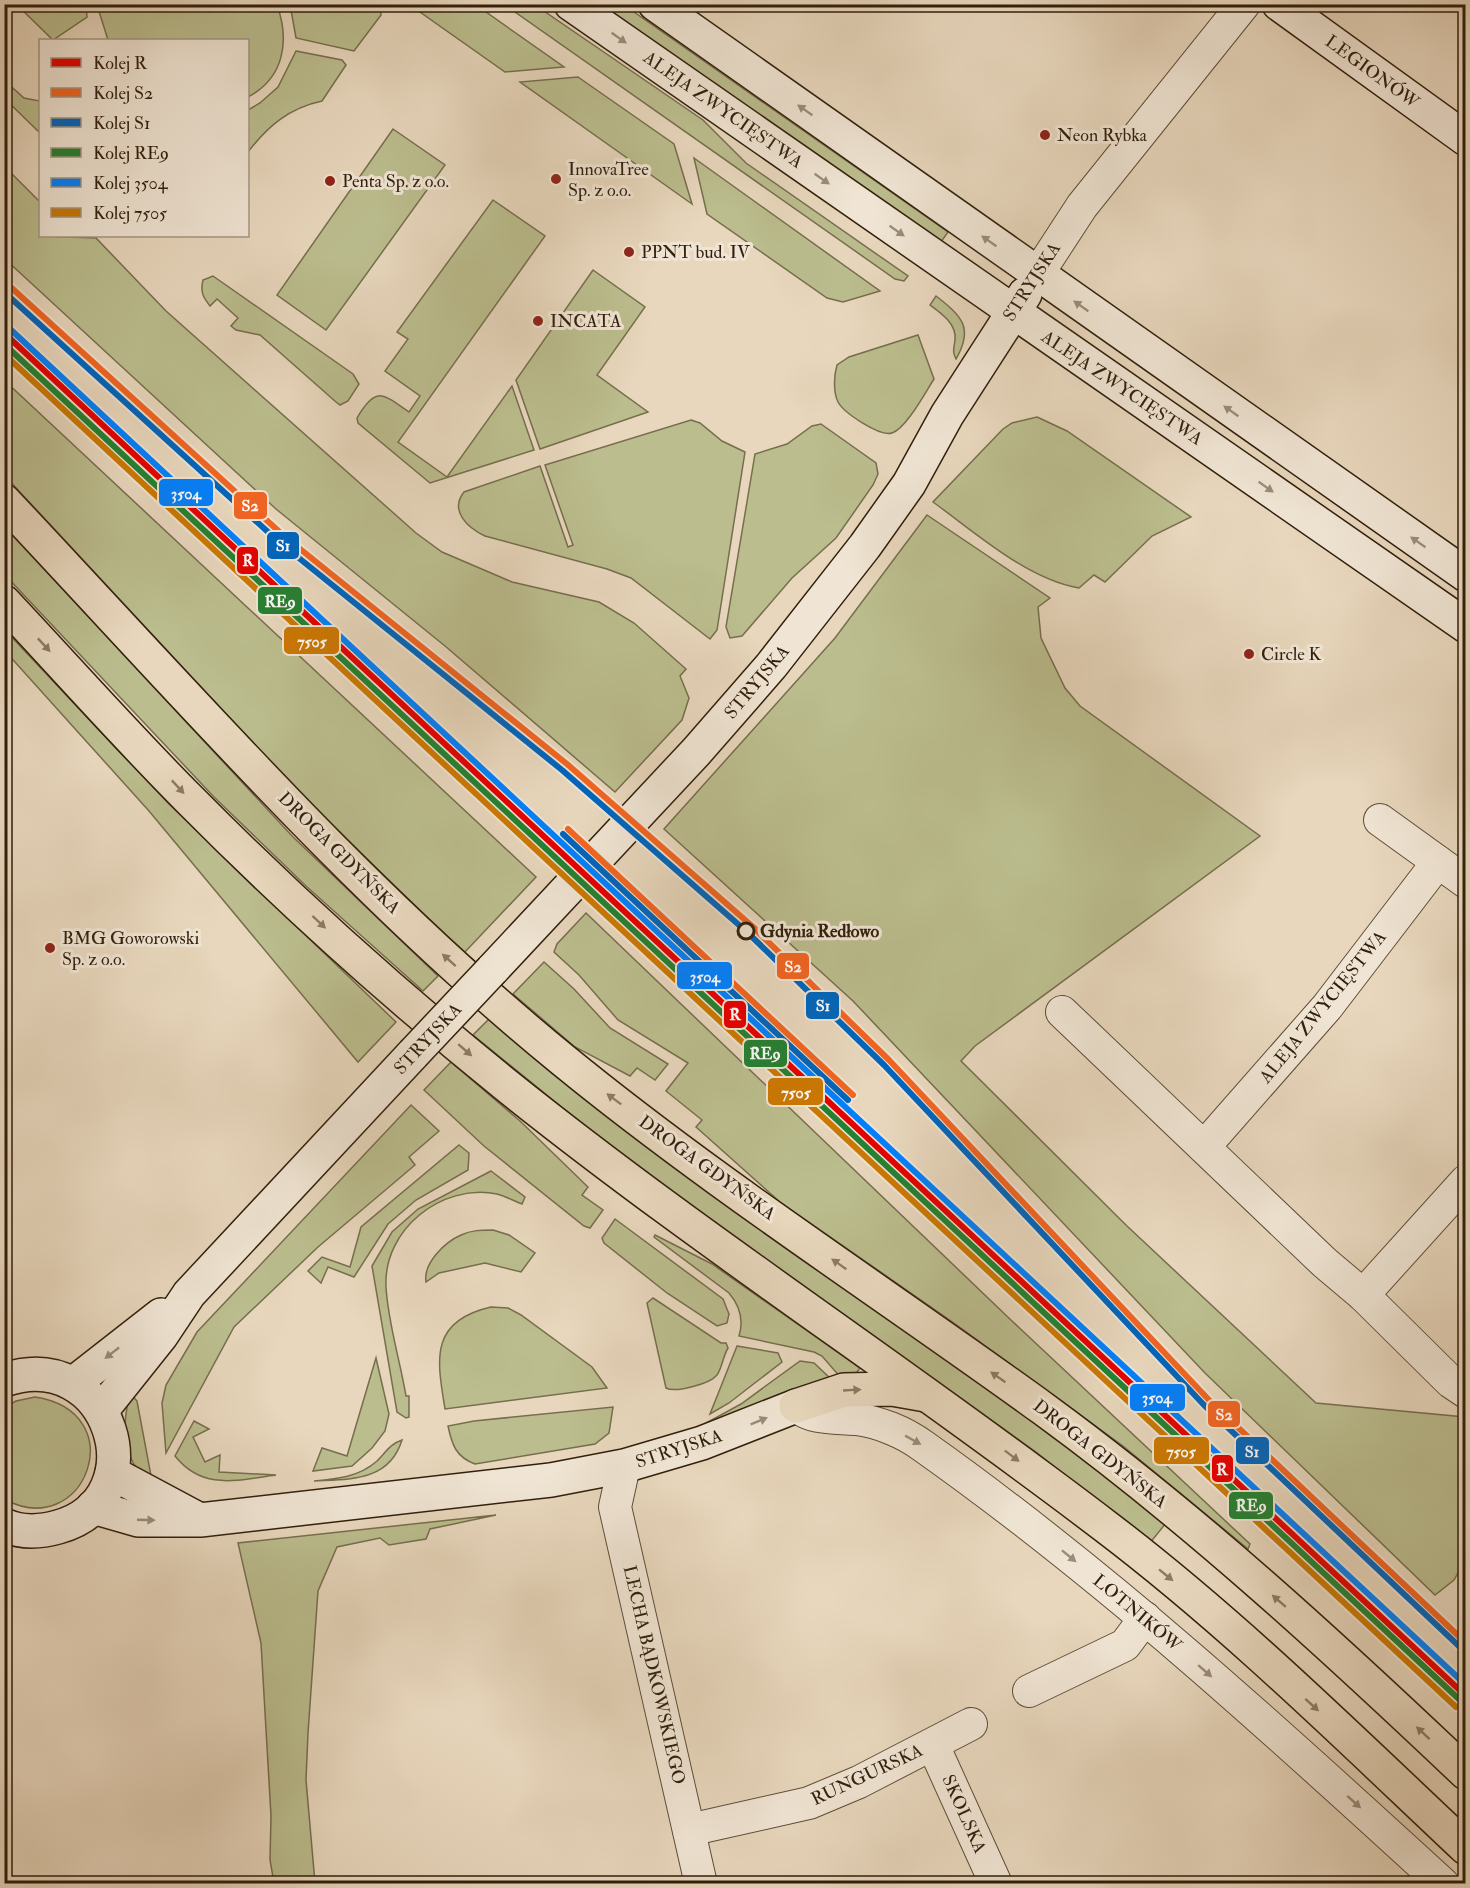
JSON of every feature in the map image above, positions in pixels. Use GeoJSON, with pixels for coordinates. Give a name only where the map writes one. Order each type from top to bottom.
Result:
{"type":"FeatureCollection","features":[{"type":"Feature","properties":{"kind":"main road","name":"ALEJA ZWYCIĘSTWA"},"geometry":{"type":"LineString","coordinates":[[572,4],[1466,626]]}},
{"type":"Feature","properties":{"kind":"main road"},"geometry":{"type":"LineString","coordinates":[[655,4],[1466,575]]}},
{"type":"Feature","properties":{"kind":"main road","name":"LEGIONÓW"},"geometry":{"type":"LineString","coordinates":[[1279,4],[1466,139]]}},
{"type":"Feature","properties":{"kind":"main road","name":"STRYJSKA"},"geometry":{"type":"LineString","coordinates":[[74,1383],[189,1294],[492,970],[771,666],[866,546],[909,484],[947,415],[1037,275]]}},
{"type":"Feature","properties":{"kind":"main road","name":"DROGA GDYŃSKA"},"geometry":{"type":"LineString","coordinates":[[4,501],[340,858],[504,1010],[564,1061],[711,1173],[1046,1410],[1185,1519],[1312,1630],[1466,1773]]}},
{"type":"Feature","properties":{"kind":"main road"},"geometry":{"type":"LineString","coordinates":[[4,602],[190,799],[359,959],[502,1082],[630,1182],[931,1396],[1109,1528],[1182,1588],[1466,1848]]}},
{"type":"Feature","properties":{"kind":"main road","name":"STRYJSKA"},"geometry":{"type":"LineString","coordinates":[[102,1410],[161,1336],[189,1294]]}},
{"type":"Feature","properties":{"kind":"main road"},"geometry":{"type":"LineString","coordinates":[[4,1380],[22,1374],[49,1375],[74,1383],[102,1410],[111,1430],[114,1451],[112,1473],[105,1491],[93,1507],[70,1524],[42,1532],[13,1529],[4,1525]]}},
{"type":"Feature","properties":{"kind":"main road"},"geometry":{"type":"LineString","coordinates":[[796,1406],[844,1390],[892,1389],[931,1396]]}},
{"type":"Feature","properties":{"kind":"main road","name":"STRYJSKA"},"geometry":{"type":"LineString","coordinates":[[93,1507],[138,1520],[200,1520],[550,1480],[624,1466],[702,1443],[796,1406]]}},
{"type":"Feature","properties":{"kind":"main road"},"geometry":{"type":"LineString","coordinates":[[112,1473],[200,1520]]}},
{"type":"Feature","properties":{"kind":"street","name":"STRYJSKA"},"geometry":{"type":"LineString","coordinates":[[1037,275],[1082,206],[1244,4]]}},
{"type":"Feature","properties":{"kind":"street"},"geometry":{"type":"LineString","coordinates":[[1380,820],[1466,882]]}},
{"type":"Feature","properties":{"kind":"street","name":"ALEJA ZWYCIĘSTWA"},"geometry":{"type":"LineString","coordinates":[[1204,1147],[1327,1007],[1438,862]]}},
{"type":"Feature","properties":{"kind":"street"},"geometry":{"type":"LineString","coordinates":[[1062,1012],[1325,1263],[1363,1295],[1450,1382],[1466,1392]]}},
{"type":"Feature","properties":{"kind":"street"},"geometry":{"type":"LineString","coordinates":[[1363,1295],[1466,1181]]}},
{"type":"Feature","properties":{"kind":"street","name":"LOTNIKÓW"},"geometry":{"type":"LineString","coordinates":[[796,1406],[808,1416],[858,1420],[889,1427],[920,1444],[1035,1528],[1145,1618],[1311,1762],[1443,1884]]}},
{"type":"Feature","properties":{"kind":"street","name":"LECHA BĄDKOWSKIEGO"},"geometry":{"type":"LineString","coordinates":[[624,1466],[615,1507],[701,1884]]}},
{"type":"Feature","properties":{"kind":"street"},"geometry":{"type":"LineString","coordinates":[[1029,1691],[1125,1645],[1145,1618]]}},
{"type":"Feature","properties":{"kind":"street","name":"RUNGURSKA"},"geometry":{"type":"LineString","coordinates":[[690,1830],[809,1803],[859,1782],[971,1724]]}},
{"type":"Feature","properties":{"kind":"street","name":"SKOLSKA"},"geometry":{"type":"LineString","coordinates":[[933,1745],[996,1884]]}},
{"type":"Feature","properties":{"kind":"green space"},"geometry":{"type":"Polygon","coordinates":[[[375,4],[380,8],[381,15],[354,51],[296,38],[291,10],[297,5],[375,4]]]}},
{"type":"Feature","properties":{"kind":"green space"},"geometry":{"type":"Polygon","coordinates":[[[17,5],[86,5],[87,17],[52,39],[17,5]]]}},
{"type":"Feature","properties":{"kind":"green space"},"geometry":{"type":"Polygon","coordinates":[[[97,5],[277,5],[283,32],[281,57],[276,69],[270,80],[249,96],[249,39],[108,39],[97,5]]]}},
{"type":"Feature","properties":{"kind":"green space"},"geometry":{"type":"Polygon","coordinates":[[[410,5],[476,5],[564,67],[505,72],[410,5]]]}},
{"type":"Feature","properties":{"kind":"green space"},"geometry":{"type":"Polygon","coordinates":[[[505,5],[535,5],[703,120],[746,163],[908,276],[904,281],[895,279],[505,5]]]}},
{"type":"Feature","properties":{"kind":"green space"},"geometry":{"type":"Polygon","coordinates":[[[602,5],[624,5],[948,232],[941,242],[602,5]]]}},
{"type":"Feature","properties":{"kind":"green space"},"geometry":{"type":"Polygon","coordinates":[[[296,51],[342,60],[346,65],[322,101],[299,108],[280,119],[249,151],[249,109],[278,87],[296,51]]]}},
{"type":"Feature","properties":{"kind":"green space"},"geometry":{"type":"Polygon","coordinates":[[[578,77],[674,144],[692,204],[520,82],[578,77]]]}},
{"type":"Feature","properties":{"kind":"green space"},"geometry":{"type":"Polygon","coordinates":[[[5,81],[24,98],[39,101],[39,132],[5,99],[5,81]]]}},
{"type":"Feature","properties":{"kind":"green space"},"geometry":{"type":"Polygon","coordinates":[[[393,129],[445,165],[326,330],[277,295],[393,129]]]}},
{"type":"Feature","properties":{"kind":"green space"},"geometry":{"type":"Polygon","coordinates":[[[694,158],[880,291],[843,302],[827,298],[707,214],[694,158]]]}},
{"type":"Feature","properties":{"kind":"green space"},"geometry":{"type":"Polygon","coordinates":[[[5,167],[39,201],[39,237],[96,238],[166,311],[416,533],[442,552],[512,582],[599,602],[634,623],[686,669],[680,676],[689,698],[682,720],[615,792],[445,646],[276,509],[5,259],[5,167]]]}},
{"type":"Feature","properties":{"kind":"green space"},"geometry":{"type":"Polygon","coordinates":[[[493,200],[545,236],[398,442],[447,477],[512,386],[534,450],[430,483],[358,423],[357,418],[369,401],[375,397],[386,397],[409,412],[420,396],[385,371],[408,339],[397,332],[493,200]]]}},
{"type":"Feature","properties":{"kind":"green space"},"geometry":{"type":"Polygon","coordinates":[[[593,270],[645,307],[597,375],[648,412],[540,449],[516,380],[593,270]]]}},
{"type":"Feature","properties":{"kind":"green space"},"geometry":{"type":"Polygon","coordinates":[[[213,276],[353,374],[359,384],[348,401],[340,405],[260,335],[236,330],[231,326],[238,318],[217,299],[210,306],[203,294],[203,280],[213,276]]]}},
{"type":"Feature","properties":{"kind":"green space"},"geometry":{"type":"Polygon","coordinates":[[[936,296],[953,310],[962,323],[964,339],[956,359],[955,334],[951,324],[930,305],[936,296]]]}},
{"type":"Feature","properties":{"kind":"green space"},"geometry":{"type":"Polygon","coordinates":[[[918,335],[934,379],[903,425],[892,433],[886,433],[871,428],[847,412],[836,398],[837,365],[849,357],[918,335]]]}},
{"type":"Feature","properties":{"kind":"green space"},"geometry":{"type":"Polygon","coordinates":[[[4,380],[536,877],[464,953],[308,802],[5,476],[4,380]]]}},
{"type":"Feature","properties":{"kind":"green space"},"geometry":{"type":"Polygon","coordinates":[[[1037,417],[1067,431],[1191,517],[1152,536],[1105,582],[1094,575],[1079,588],[1060,583],[1021,565],[933,502],[1003,429],[1012,423],[1037,417]]]}},
{"type":"Feature","properties":{"kind":"green space"},"geometry":{"type":"Polygon","coordinates":[[[691,420],[700,423],[722,441],[745,452],[717,630],[710,639],[631,578],[607,569],[485,536],[462,518],[459,506],[464,492],[540,466],[568,547],[573,545],[545,465],[691,420]]]}},
{"type":"Feature","properties":{"kind":"green space"},"geometry":{"type":"Polygon","coordinates":[[[821,424],[876,463],[878,474],[873,485],[836,538],[792,578],[742,636],[730,638],[726,627],[755,454],[787,444],[812,426],[821,424]]]}},
{"type":"Feature","properties":{"kind":"green space"},"geometry":{"type":"Polygon","coordinates":[[[927,515],[1050,598],[1038,607],[1041,638],[1065,688],[1080,706],[1260,836],[975,1046],[961,1061],[1127,1226],[1316,1403],[1465,1417],[1465,1560],[1454,1580],[1435,1595],[1205,1373],[853,1001],[664,829],[835,638],[927,515]]]}},
{"type":"Feature","properties":{"kind":"green space"},"geometry":{"type":"Polygon","coordinates":[[[5,527],[293,837],[438,976],[423,991],[306,886],[214,797],[5,575],[5,527]]]}},
{"type":"Feature","properties":{"kind":"green space"},"geometry":{"type":"Polygon","coordinates":[[[4,629],[169,804],[396,1022],[358,1062],[149,811],[5,651],[4,629]]]}},
{"type":"Feature","properties":{"kind":"green space"},"geometry":{"type":"Polygon","coordinates":[[[586,913],[1012,1321],[1250,1544],[1248,1549],[1123,1446],[951,1321],[780,1202],[696,1127],[702,1120],[666,1091],[688,1063],[618,1020],[579,975],[554,952],[557,944],[586,913]]]}},
{"type":"Feature","properties":{"kind":"green space"},"geometry":{"type":"Polygon","coordinates":[[[544,962],[574,989],[610,1028],[668,1064],[655,1080],[637,1068],[630,1076],[575,1047],[513,994],[544,962]]]}},
{"type":"Feature","properties":{"kind":"green space"},"geometry":{"type":"Polygon","coordinates":[[[489,1019],[1059,1440],[1166,1523],[1150,1543],[1036,1452],[625,1159],[473,1035],[489,1019]]]}},
{"type":"Feature","properties":{"kind":"green space"},"geometry":{"type":"Polygon","coordinates":[[[451,1062],[520,1121],[588,1187],[582,1195],[603,1210],[590,1228],[584,1226],[484,1146],[424,1090],[451,1062]]]}},
{"type":"Feature","properties":{"kind":"green space"},"geometry":{"type":"Polygon","coordinates":[[[411,1105],[439,1131],[409,1157],[415,1165],[318,1247],[234,1327],[166,1453],[162,1403],[166,1385],[197,1332],[411,1105]]]}},
{"type":"Feature","properties":{"kind":"green space"},"geometry":{"type":"Polygon","coordinates":[[[459,1145],[469,1153],[468,1170],[416,1200],[388,1224],[354,1277],[328,1267],[321,1283],[308,1271],[322,1257],[350,1267],[361,1227],[459,1145]]]}},
{"type":"Feature","properties":{"kind":"green space"},"geometry":{"type":"Polygon","coordinates":[[[491,1171],[525,1197],[522,1204],[497,1194],[476,1192],[456,1196],[436,1204],[419,1215],[394,1247],[388,1266],[386,1287],[394,1342],[406,1396],[409,1396],[409,1417],[406,1418],[397,1412],[372,1266],[392,1232],[418,1209],[491,1171]]]}},
{"type":"Feature","properties":{"kind":"green space"},"geometry":{"type":"Polygon","coordinates":[[[615,1219],[723,1299],[729,1314],[727,1323],[717,1326],[667,1293],[604,1243],[602,1238],[615,1219]]]}},
{"type":"Feature","properties":{"kind":"green space"},"geometry":{"type":"Polygon","coordinates":[[[493,1230],[509,1235],[535,1253],[521,1272],[485,1263],[439,1273],[426,1282],[428,1268],[436,1254],[448,1243],[469,1232],[493,1230]]]}},
{"type":"Feature","properties":{"kind":"green space"},"geometry":{"type":"Polygon","coordinates":[[[655,1235],[712,1264],[860,1368],[854,1376],[841,1378],[822,1356],[814,1352],[739,1336],[740,1313],[729,1293],[654,1237],[655,1235]]]}},
{"type":"Feature","properties":{"kind":"green space"},"geometry":{"type":"Polygon","coordinates":[[[653,1298],[721,1343],[726,1343],[728,1348],[717,1375],[700,1384],[677,1389],[666,1388],[647,1303],[653,1298]]]}},
{"type":"Feature","properties":{"kind":"green space"},"geometry":{"type":"Polygon","coordinates":[[[491,1307],[508,1308],[521,1315],[592,1367],[607,1388],[445,1409],[440,1359],[447,1333],[457,1322],[471,1313],[491,1307]]]}},
{"type":"Feature","properties":{"kind":"green space"},"geometry":{"type":"Polygon","coordinates":[[[737,1346],[778,1353],[782,1362],[729,1403],[710,1414],[737,1346]]]}},
{"type":"Feature","properties":{"kind":"green space"},"geometry":{"type":"Polygon","coordinates":[[[376,1358],[389,1414],[385,1431],[372,1448],[352,1466],[313,1471],[322,1448],[347,1456],[376,1358]]]}},
{"type":"Feature","properties":{"kind":"green space"},"geometry":{"type":"Polygon","coordinates":[[[800,1361],[814,1363],[832,1380],[708,1428],[706,1423],[741,1404],[800,1361]]]}},
{"type":"Feature","properties":{"kind":"green space"},"geometry":{"type":"Polygon","coordinates":[[[130,1393],[137,1401],[152,1481],[134,1464],[126,1442],[127,1405],[130,1393]]]}},
{"type":"Feature","properties":{"kind":"green space"},"geometry":{"type":"Polygon","coordinates":[[[35,1397],[65,1407],[83,1425],[90,1447],[87,1470],[76,1490],[57,1504],[33,1508],[4,1499],[5,1407],[16,1401],[35,1397]]]}},
{"type":"Feature","properties":{"kind":"green space"},"geometry":{"type":"Polygon","coordinates":[[[613,1407],[609,1433],[595,1444],[475,1464],[463,1458],[456,1450],[448,1426],[474,1421],[613,1407]]]}},
{"type":"Feature","properties":{"kind":"green space"},"geometry":{"type":"Polygon","coordinates":[[[194,1421],[209,1429],[193,1437],[205,1462],[220,1455],[219,1472],[276,1475],[221,1481],[209,1479],[186,1467],[175,1456],[194,1421]]]}},
{"type":"Feature","properties":{"kind":"green space"},"geometry":{"type":"Polygon","coordinates":[[[402,1440],[396,1454],[378,1471],[354,1478],[314,1481],[339,1478],[363,1471],[377,1461],[391,1446],[402,1440]]]}},
{"type":"Feature","properties":{"kind":"green space"},"geometry":{"type":"Polygon","coordinates":[[[496,1515],[430,1529],[426,1539],[389,1545],[380,1538],[337,1547],[318,1591],[308,1733],[306,1780],[315,1883],[274,1883],[270,1860],[271,1816],[261,1643],[238,1543],[496,1515]]]}},
{"type":"Feature","properties":{"kind":"rail line","name":"S2"},"geometry":{"type":"LineString","coordinates":[[4,281],[284,536],[567,764],[752,926],[889,1060],[1209,1400],[1466,1643]]}},
{"type":"Feature","properties":{"kind":"rail line","name":"S1"},"geometry":{"type":"LineString","coordinates":[[4,292],[279,542],[562,770],[747,932],[884,1065],[1204,1405],[1461,1648]]}},
{"type":"Feature","properties":{"kind":"rail line","name":"3504"},"geometry":{"type":"LineString","coordinates":[[9,328],[1466,1685]]}},
{"type":"Feature","properties":{"kind":"rail line","name":"R"},"geometry":{"type":"LineString","coordinates":[[4,333],[1466,1696]]}},
{"type":"Feature","properties":{"kind":"rail line","name":"RE9"},"geometry":{"type":"LineString","coordinates":[[4,344],[1461,1701]]}},
{"type":"Feature","properties":{"kind":"rail line","name":"7505"},"geometry":{"type":"LineString","coordinates":[[4,354],[1456,1707]]}},
{"type":"Feature","properties":{"kind":"rail line","name":"S2"},"geometry":{"type":"LineString","coordinates":[[568,829],[853,1095]]}},
{"type":"Feature","properties":{"kind":"rail line","name":"S1"},"geometry":{"type":"LineString","coordinates":[[563,834],[848,1100]]}},
{"type":"Feature","properties":{"kind":"place","name":"Neon Rybka"},"geometry":{"type":"Point","coordinates":[1045,135]}},
{"type":"Feature","properties":{"kind":"place","name":"InnovaTree Sp. z o.o."},"geometry":{"type":"Point","coordinates":[556,179]}},
{"type":"Feature","properties":{"kind":"place","name":"Penta Sp. z o.o."},"geometry":{"type":"Point","coordinates":[330,181]}},
{"type":"Feature","properties":{"kind":"place","name":"PPNT bud. IV"},"geometry":{"type":"Point","coordinates":[629,252]}},
{"type":"Feature","properties":{"kind":"place","name":"INCATA"},"geometry":{"type":"Point","coordinates":[538,321]}},
{"type":"Feature","properties":{"kind":"place","name":"Circle K"},"geometry":{"type":"Point","coordinates":[1249,654]}},
{"type":"Feature","properties":{"kind":"place","name":"Gdynia Redłowo"},"geometry":{"type":"Point","coordinates":[746,931]}},
{"type":"Feature","properties":{"kind":"place","name":"BMG Goworowski Sp. z o.o."},"geometry":{"type":"Point","coordinates":[50,948]}}]}
